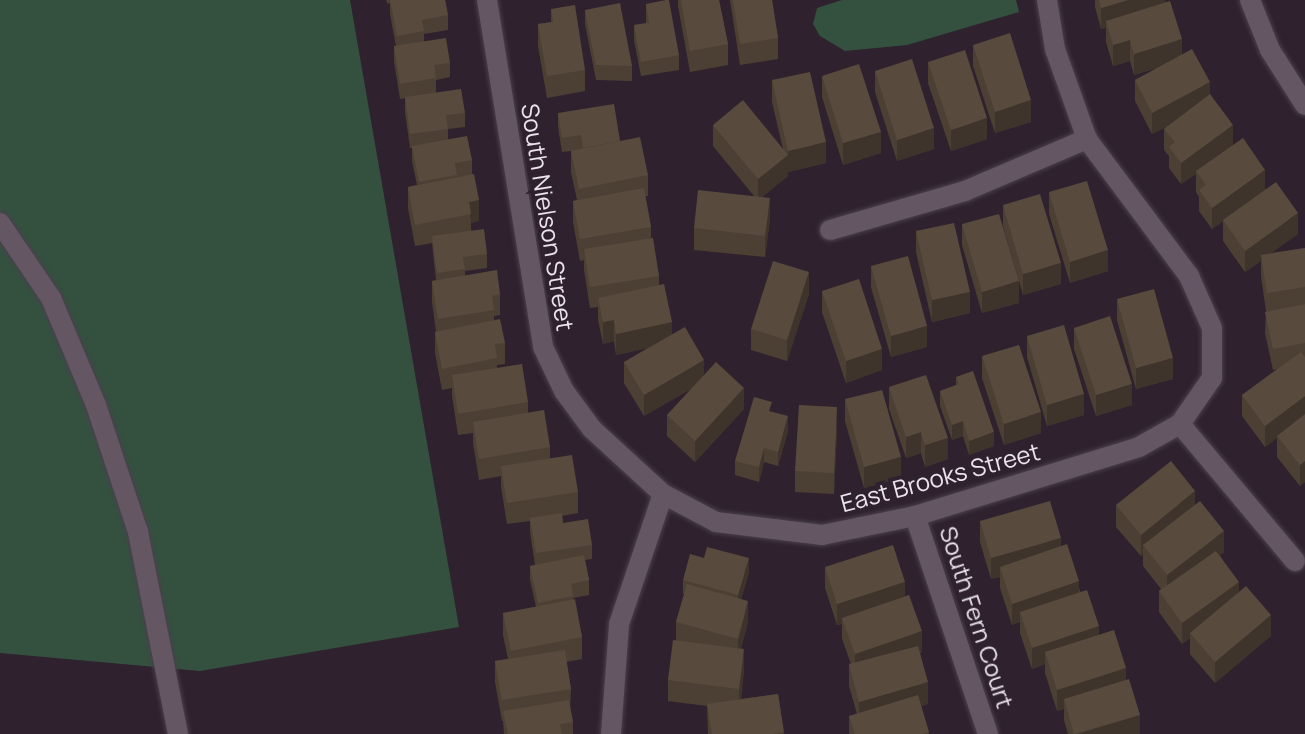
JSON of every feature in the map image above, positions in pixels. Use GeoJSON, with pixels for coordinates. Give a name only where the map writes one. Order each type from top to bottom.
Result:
{"type":"FeatureCollection","features":[{"type":"Feature","properties":{"kind":"street","name":"South Nielson Street"},"geometry":{"type":"LineString","coordinates":[[487,0],[543,347],[564,391],[592,429],[663,494]]}},
{"type":"Feature","properties":{"kind":"street"},"geometry":{"type":"LineString","coordinates":[[1047,0],[1055,49],[1087,139],[1189,276],[1212,328],[1212,378],[1180,424],[1295,561]]}},
{"type":"Feature","properties":{"kind":"street"},"geometry":{"type":"LineString","coordinates":[[1250,0],[1270,50],[1305,105]]}},
{"type":"Feature","properties":{"kind":"street"},"geometry":{"type":"LineString","coordinates":[[830,230],[965,191],[1087,139]]}},
{"type":"Feature","properties":{"kind":"street"},"geometry":{"type":"LineString","coordinates":[[0,223],[51,298],[96,405],[138,532],[178,734]]}},
{"type":"Feature","properties":{"kind":"street","name":"East Brooks Street"},"geometry":{"type":"LineString","coordinates":[[663,494],[716,522],[768,531],[822,535],[915,516],[1139,447],[1180,424]]}},
{"type":"Feature","properties":{"kind":"street"},"geometry":{"type":"LineString","coordinates":[[611,734],[619,624],[663,494]]}},
{"type":"Feature","properties":{"kind":"street","name":"South Fern Court"},"geometry":{"type":"LineString","coordinates":[[915,516],[988,734]]}},
{"type":"Feature","properties":{"kind":"green space"},"geometry":{"type":"Polygon","coordinates":[[[0,0],[350,0],[459,627],[200,671],[0,653],[0,0]]]}},
{"type":"Feature","properties":{"kind":"green space"},"geometry":{"type":"Polygon","coordinates":[[[842,0],[1016,0],[1019,12],[907,45],[845,51],[820,36],[813,24],[817,8],[842,0]]]}},
{"type":"Feature","properties":{"kind":"building"},"geometry":{"type":"Polygon","coordinates":[[[390,0],[445,0],[448,15],[422,20],[424,31],[397,36],[390,0]]]}},
{"type":"Feature","properties":{"kind":"building"},"geometry":{"type":"Polygon","coordinates":[[[669,0],[679,55],[641,62],[634,25],[649,23],[646,4],[669,0]]]}},
{"type":"Feature","properties":{"kind":"building"},"geometry":{"type":"Polygon","coordinates":[[[681,0],[719,0],[728,44],[690,51],[681,0]]]}},
{"type":"Feature","properties":{"kind":"building"},"geometry":{"type":"Polygon","coordinates":[[[733,0],[772,0],[778,38],[740,44],[733,0]]]}},
{"type":"Feature","properties":{"kind":"building"},"geometry":{"type":"Polygon","coordinates":[[[1099,0],[1128,0],[1101,8],[1099,0]]]}},
{"type":"Feature","properties":{"kind":"building"},"geometry":{"type":"Polygon","coordinates":[[[1170,1],[1182,39],[1134,54],[1130,40],[1113,45],[1106,21],[1170,1]]]}},
{"type":"Feature","properties":{"kind":"building"},"geometry":{"type":"Polygon","coordinates":[[[620,3],[632,66],[596,65],[585,10],[620,3]]]}},
{"type":"Feature","properties":{"kind":"building"},"geometry":{"type":"Polygon","coordinates":[[[575,5],[585,70],[547,76],[538,24],[553,22],[551,9],[575,5]]]}},
{"type":"Feature","properties":{"kind":"building"},"geometry":{"type":"Polygon","coordinates":[[[1010,33],[1031,100],[995,112],[973,45],[1010,33]]]}},
{"type":"Feature","properties":{"kind":"building"},"geometry":{"type":"Polygon","coordinates":[[[446,38],[450,63],[434,65],[436,78],[400,84],[394,46],[446,38]]]}},
{"type":"Feature","properties":{"kind":"building"},"geometry":{"type":"Polygon","coordinates":[[[1192,49],[1210,82],[1152,113],[1135,80],[1192,49]]]}},
{"type":"Feature","properties":{"kind":"building"},"geometry":{"type":"Polygon","coordinates":[[[965,50],[987,118],[951,130],[928,62],[965,50]]]}},
{"type":"Feature","properties":{"kind":"building"},"geometry":{"type":"Polygon","coordinates":[[[912,59],[934,128],[897,140],[875,71],[912,59]]]}},
{"type":"Feature","properties":{"kind":"building"},"geometry":{"type":"Polygon","coordinates":[[[859,64],[881,132],[843,143],[822,76],[859,64]]]}},
{"type":"Feature","properties":{"kind":"building"},"geometry":{"type":"Polygon","coordinates":[[[810,72],[826,142],[788,151],[772,80],[810,72]]]}},
{"type":"Feature","properties":{"kind":"building"},"geometry":{"type":"Polygon","coordinates":[[[461,89],[465,113],[446,115],[448,129],[410,134],[405,97],[461,89]]]}},
{"type":"Feature","properties":{"kind":"building"},"geometry":{"type":"Polygon","coordinates":[[[1210,94],[1233,125],[1181,163],[1169,147],[1175,142],[1164,129],[1210,94]]]}},
{"type":"Feature","properties":{"kind":"building"},"geometry":{"type":"Polygon","coordinates":[[[743,100],[788,155],[758,179],[713,125],[743,100]]]}},
{"type":"Feature","properties":{"kind":"building"},"geometry":{"type":"Polygon","coordinates":[[[614,104],[620,141],[583,148],[581,135],[562,138],[558,113],[614,104]]]}},
{"type":"Feature","properties":{"kind":"building"},"geometry":{"type":"Polygon","coordinates":[[[467,136],[472,160],[455,163],[457,175],[419,182],[412,146],[467,136]]]}},
{"type":"Feature","properties":{"kind":"building"},"geometry":{"type":"Polygon","coordinates":[[[640,137],[648,175],[579,189],[571,151],[640,137]]]}},
{"type":"Feature","properties":{"kind":"building"},"geometry":{"type":"Polygon","coordinates":[[[1243,138],[1265,170],[1212,208],[1199,190],[1206,185],[1196,171],[1243,138]]]}},
{"type":"Feature","properties":{"kind":"building"},"geometry":{"type":"Polygon","coordinates":[[[474,174],[479,200],[469,202],[471,214],[415,225],[408,187],[474,174]]]}},
{"type":"Feature","properties":{"kind":"building"},"geometry":{"type":"Polygon","coordinates":[[[1087,181],[1108,250],[1070,262],[1049,192],[1087,181]]]}},
{"type":"Feature","properties":{"kind":"building"},"geometry":{"type":"Polygon","coordinates":[[[1276,182],[1298,213],[1245,251],[1223,220],[1276,182]]]}},
{"type":"Feature","properties":{"kind":"building"},"geometry":{"type":"Polygon","coordinates":[[[644,188],[651,227],[580,239],[573,201],[644,188]]]}},
{"type":"Feature","properties":{"kind":"building"},"geometry":{"type":"Polygon","coordinates":[[[698,190],[770,198],[765,236],[694,228],[698,190]]]}},
{"type":"Feature","properties":{"kind":"building"},"geometry":{"type":"Polygon","coordinates":[[[1040,194],[1061,263],[1023,274],[1003,205],[1040,194]]]}},
{"type":"Feature","properties":{"kind":"building"},"geometry":{"type":"Polygon","coordinates":[[[999,214],[1019,281],[982,292],[962,224],[999,214]]]}},
{"type":"Feature","properties":{"kind":"building"},"geometry":{"type":"Polygon","coordinates":[[[954,223],[970,292],[932,300],[916,231],[954,223]]]}},
{"type":"Feature","properties":{"kind":"building"},"geometry":{"type":"Polygon","coordinates":[[[484,229],[487,254],[463,257],[465,269],[437,273],[432,236],[484,229]]]}},
{"type":"Feature","properties":{"kind":"building"},"geometry":{"type":"Polygon","coordinates":[[[653,238],[659,276],[590,287],[584,249],[653,238]]]}},
{"type":"Feature","properties":{"kind":"building"},"geometry":{"type":"Polygon","coordinates":[[[1305,248],[1305,287],[1267,293],[1261,255],[1305,248]]]}},
{"type":"Feature","properties":{"kind":"building"},"geometry":{"type":"Polygon","coordinates":[[[908,256],[927,326],[891,336],[871,266],[908,256]]]}},
{"type":"Feature","properties":{"kind":"building"},"geometry":{"type":"Polygon","coordinates":[[[773,261],[809,272],[787,340],[751,329],[773,261]]]}},
{"type":"Feature","properties":{"kind":"building"},"geometry":{"type":"Polygon","coordinates":[[[497,270],[500,294],[492,296],[494,310],[438,319],[432,281],[497,270]]]}},
{"type":"Feature","properties":{"kind":"building"},"geometry":{"type":"Polygon","coordinates":[[[859,279],[882,349],[846,361],[822,291],[859,279]]]}},
{"type":"Feature","properties":{"kind":"building"},"geometry":{"type":"Polygon","coordinates":[[[664,284],[672,322],[616,334],[614,320],[603,322],[598,298],[664,284]]]}},
{"type":"Feature","properties":{"kind":"building"},"geometry":{"type":"Polygon","coordinates":[[[1154,289],[1173,358],[1136,368],[1117,299],[1154,289]]]}},
{"type":"Feature","properties":{"kind":"building"},"geometry":{"type":"Polygon","coordinates":[[[1305,304],[1305,343],[1273,349],[1265,312],[1305,304]]]}},
{"type":"Feature","properties":{"kind":"building"},"geometry":{"type":"Polygon","coordinates":[[[1110,316],[1132,384],[1096,395],[1074,328],[1110,316]]]}},
{"type":"Feature","properties":{"kind":"building"},"geometry":{"type":"Polygon","coordinates":[[[500,319],[505,343],[495,344],[497,358],[442,369],[435,332],[500,319]]]}},
{"type":"Feature","properties":{"kind":"building"},"geometry":{"type":"Polygon","coordinates":[[[1064,325],[1084,394],[1047,405],[1027,336],[1064,325]]]}},
{"type":"Feature","properties":{"kind":"building"},"geometry":{"type":"Polygon","coordinates":[[[685,327],[704,360],[644,395],[624,362],[685,327]]]}},
{"type":"Feature","properties":{"kind":"building"},"geometry":{"type":"Polygon","coordinates":[[[1019,345],[1041,412],[1004,424],[982,356],[1019,345]]]}},
{"type":"Feature","properties":{"kind":"building"},"geometry":{"type":"Polygon","coordinates":[[[1301,352],[1305,357],[1305,396],[1265,426],[1242,395],[1301,352]]]}},
{"type":"Feature","properties":{"kind":"building"},"geometry":{"type":"Polygon","coordinates":[[[716,362],[744,388],[695,441],[667,415],[716,362]]]}},
{"type":"Feature","properties":{"kind":"building"},"geometry":{"type":"Polygon","coordinates":[[[522,364],[528,402],[458,414],[452,375],[522,364]]]}},
{"type":"Feature","properties":{"kind":"building"},"geometry":{"type":"Polygon","coordinates":[[[973,371],[994,432],[969,441],[963,421],[952,425],[940,391],[959,384],[956,377],[973,371]]]}},
{"type":"Feature","properties":{"kind":"building"},"geometry":{"type":"Polygon","coordinates":[[[926,375],[948,438],[925,445],[921,432],[906,437],[889,387],[926,375]]]}},
{"type":"Feature","properties":{"kind":"building"},"geometry":{"type":"Polygon","coordinates":[[[882,390],[901,457],[864,467],[845,399],[882,390]]]}},
{"type":"Feature","properties":{"kind":"building"},"geometry":{"type":"Polygon","coordinates":[[[754,397],[772,402],[769,411],[788,416],[778,452],[764,448],[759,467],[735,461],[754,397]]]}},
{"type":"Feature","properties":{"kind":"building"},"geometry":{"type":"Polygon","coordinates":[[[799,405],[837,407],[834,473],[795,471],[799,405]]]}},
{"type":"Feature","properties":{"kind":"building"},"geometry":{"type":"Polygon","coordinates":[[[544,410],[550,447],[479,459],[473,422],[544,410]]]}},
{"type":"Feature","properties":{"kind":"building"},"geometry":{"type":"Polygon","coordinates":[[[1305,414],[1305,461],[1300,465],[1277,436],[1305,414]]]}},
{"type":"Feature","properties":{"kind":"building"},"geometry":{"type":"Polygon","coordinates":[[[572,455],[578,492],[507,503],[501,466],[572,455]]]}},
{"type":"Feature","properties":{"kind":"building"},"geometry":{"type":"Polygon","coordinates":[[[1171,461],[1195,491],[1141,535],[1116,505],[1171,461]]]}},
{"type":"Feature","properties":{"kind":"building"},"geometry":{"type":"Polygon","coordinates":[[[1050,501],[1061,538],[991,558],[980,521],[1050,501]]]}},
{"type":"Feature","properties":{"kind":"building"},"geometry":{"type":"Polygon","coordinates":[[[1200,501],[1224,531],[1167,575],[1143,545],[1200,501]]]}},
{"type":"Feature","properties":{"kind":"building"},"geometry":{"type":"Polygon","coordinates":[[[562,513],[563,523],[588,519],[592,545],[536,553],[530,518],[562,513]]]}},
{"type":"Feature","properties":{"kind":"building"},"geometry":{"type":"Polygon","coordinates":[[[1067,544],[1079,581],[1012,604],[1000,567],[1067,544]]]}},
{"type":"Feature","properties":{"kind":"building"},"geometry":{"type":"Polygon","coordinates":[[[893,545],[905,582],[837,604],[825,567],[893,545]]]}},
{"type":"Feature","properties":{"kind":"building"},"geometry":{"type":"Polygon","coordinates":[[[707,547],[749,558],[738,595],[683,580],[690,554],[704,558],[707,547]]]}},
{"type":"Feature","properties":{"kind":"building"},"geometry":{"type":"Polygon","coordinates":[[[1216,551],[1239,582],[1182,623],[1159,591],[1216,551]]]}},
{"type":"Feature","properties":{"kind":"building"},"geometry":{"type":"Polygon","coordinates":[[[584,555],[589,580],[571,584],[573,596],[538,603],[530,566],[584,555]]]}},
{"type":"Feature","properties":{"kind":"building"},"geometry":{"type":"Polygon","coordinates":[[[687,584],[748,601],[738,639],[676,622],[687,584]]]}},
{"type":"Feature","properties":{"kind":"building"},"geometry":{"type":"Polygon","coordinates":[[[1246,586],[1271,615],[1215,662],[1190,633],[1246,586]]]}},
{"type":"Feature","properties":{"kind":"building"},"geometry":{"type":"Polygon","coordinates":[[[1087,590],[1099,626],[1032,648],[1020,612],[1087,590]]]}},
{"type":"Feature","properties":{"kind":"building"},"geometry":{"type":"Polygon","coordinates":[[[909,595],[922,631],[855,654],[842,618],[909,595]]]}},
{"type":"Feature","properties":{"kind":"building"},"geometry":{"type":"Polygon","coordinates":[[[575,599],[582,637],[511,651],[503,613],[575,599]]]}},
{"type":"Feature","properties":{"kind":"building"},"geometry":{"type":"Polygon","coordinates":[[[1114,630],[1126,668],[1057,690],[1045,652],[1114,630]]]}},
{"type":"Feature","properties":{"kind":"building"},"geometry":{"type":"Polygon","coordinates":[[[673,640],[744,649],[739,689],[668,680],[673,640]]]}},
{"type":"Feature","properties":{"kind":"building"},"geometry":{"type":"Polygon","coordinates":[[[918,646],[928,682],[859,702],[849,664],[918,646]]]}},
{"type":"Feature","properties":{"kind":"building"},"geometry":{"type":"Polygon","coordinates":[[[565,650],[571,689],[502,700],[495,661],[565,650]]]}},
{"type":"Feature","properties":{"kind":"building"},"geometry":{"type":"Polygon","coordinates":[[[1129,679],[1140,715],[1074,734],[1064,699],[1129,679]]]}},
{"type":"Feature","properties":{"kind":"building"},"geometry":{"type":"Polygon","coordinates":[[[778,694],[784,732],[712,734],[707,704],[778,694]]]}},
{"type":"Feature","properties":{"kind":"building"},"geometry":{"type":"Polygon","coordinates":[[[918,695],[929,732],[855,734],[849,716],[918,695]]]}},
{"type":"Feature","properties":{"kind":"building"},"geometry":{"type":"Polygon","coordinates":[[[569,700],[573,722],[560,724],[562,734],[508,734],[503,711],[569,700]]]}}]}
